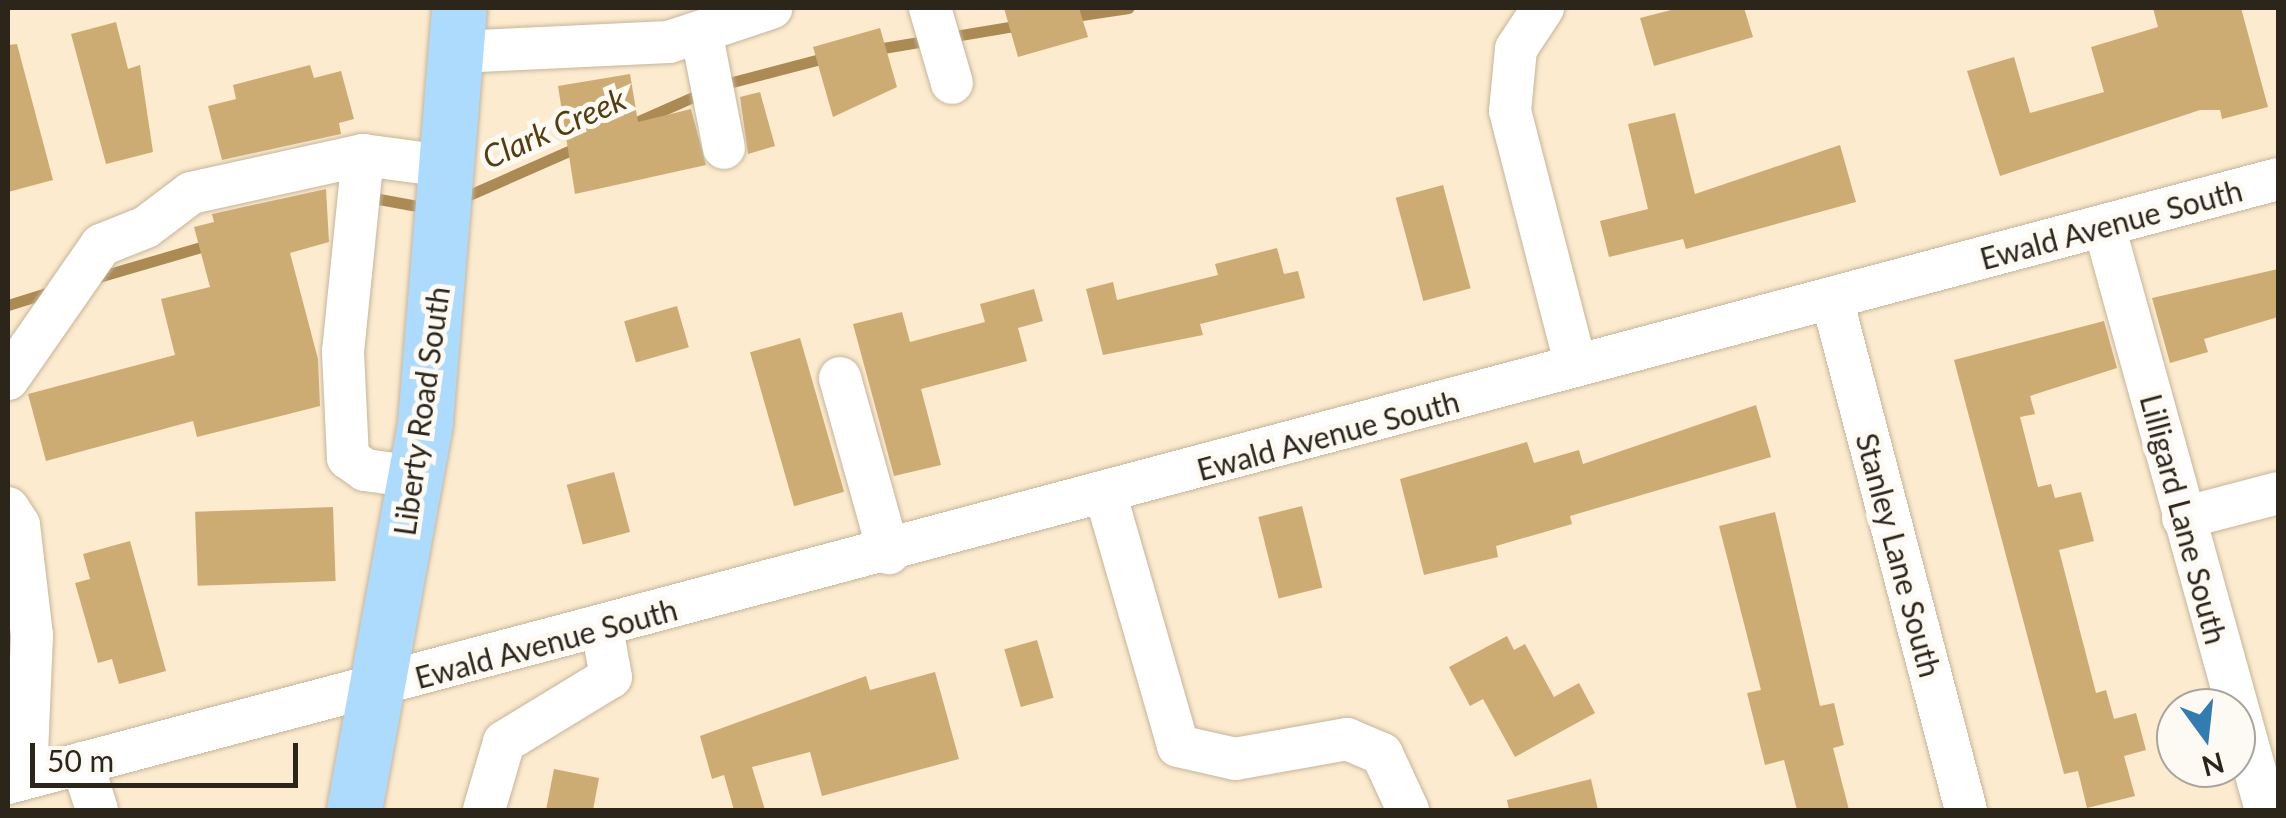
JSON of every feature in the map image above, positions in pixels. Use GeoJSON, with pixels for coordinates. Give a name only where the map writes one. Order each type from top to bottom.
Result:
{"type":"FeatureCollection","features":[{"type":"Feature","properties":{"kind":"main road","name":"Liberty Road South"},"geometry":{"type":"LineString","coordinates":[[354,810],[415,477],[452,167],[458,30]]}},
{"type":"Feature","properties":{"kind":"street"},"geometry":{"type":"LineString","coordinates":[[458,30],[702,36],[772,8]]}},
{"type":"Feature","properties":{"kind":"street"},"geometry":{"type":"LineString","coordinates":[[930,8],[952,83]]}},
{"type":"Feature","properties":{"kind":"street"},"geometry":{"type":"LineString","coordinates":[[1543,8],[1516,49],[1510,111],[1576,366]]}},
{"type":"Feature","properties":{"kind":"street"},"geometry":{"type":"LineString","coordinates":[[702,36],[724,148]]}},
{"type":"Feature","properties":{"kind":"street"},"geometry":{"type":"LineString","coordinates":[[14,374],[54,303],[101,245],[146,227],[191,193],[363,155],[452,167]]}},
{"type":"Feature","properties":{"kind":"street"},"geometry":{"type":"LineString","coordinates":[[363,155],[343,352],[348,458],[365,470],[415,477]]}},
{"type":"Feature","properties":{"kind":"street","name":"Ewald Avenue South"},"geometry":{"type":"LineString","coordinates":[[17,781],[1106,496],[2278,179]]}},
{"type":"Feature","properties":{"kind":"street","name":"Lilligard Lane South"},"geometry":{"type":"LineString","coordinates":[[2104,226],[2266,810]]}},
{"type":"Feature","properties":{"kind":"street","name":"Stanley Lane South"},"geometry":{"type":"LineString","coordinates":[[1832,299],[1966,810]]}},
{"type":"Feature","properties":{"kind":"street"},"geometry":{"type":"LineString","coordinates":[[840,378],[889,553]]}},
{"type":"Feature","properties":{"kind":"street"},"geometry":{"type":"LineString","coordinates":[[2183,518],[2278,493]]}},
{"type":"Feature","properties":{"kind":"street"},"geometry":{"type":"LineString","coordinates":[[1106,496],[1178,746],[1203,759],[1234,759],[1347,739],[1382,754],[1408,810]]}},
{"type":"Feature","properties":{"kind":"street"},"geometry":{"type":"LineString","coordinates":[[8,508],[18,525],[32,635],[17,781]]}},
{"type":"Feature","properties":{"kind":"street"},"geometry":{"type":"LineString","coordinates":[[484,810],[504,742],[611,677],[602,628]]}},
{"type":"Feature","properties":{"kind":"street"},"geometry":{"type":"LineString","coordinates":[[82,762],[97,810]]}},
{"type":"Feature","properties":{"kind":"building"},"geometry":{"type":"Polygon","coordinates":[[[1004,8],[1079,8],[1088,37],[1018,57],[1004,8]]]}},
{"type":"Feature","properties":{"kind":"building"},"geometry":{"type":"Polygon","coordinates":[[[1679,8],[1744,8],[1753,37],[1654,66],[1640,18],[1679,8]]]}},
{"type":"Feature","properties":{"kind":"building"},"geometry":{"type":"Polygon","coordinates":[[[2153,8],[2241,8],[2268,107],[2222,119],[2220,110],[2200,110],[2000,176],[1967,71],[2014,57],[2030,113],[2104,92],[2091,47],[2158,27],[2153,8]]]}},
{"type":"Feature","properties":{"kind":"building"},"geometry":{"type":"Polygon","coordinates":[[[116,22],[128,69],[140,65],[153,152],[106,164],[71,34],[116,22]]]}},
{"type":"Feature","properties":{"kind":"building"},"geometry":{"type":"Polygon","coordinates":[[[880,28],[897,87],[833,117],[813,47],[880,28]]]}},
{"type":"Feature","properties":{"kind":"building"},"geometry":{"type":"Polygon","coordinates":[[[17,44],[53,180],[8,192],[8,45],[17,44]]]}},
{"type":"Feature","properties":{"kind":"building"},"geometry":{"type":"Polygon","coordinates":[[[310,65],[314,78],[341,71],[354,119],[339,123],[341,134],[222,160],[208,106],[236,99],[233,85],[310,65]]]}},
{"type":"Feature","properties":{"kind":"building"},"geometry":{"type":"Polygon","coordinates":[[[630,74],[638,122],[691,109],[706,165],[575,194],[558,86],[630,74]]]}},
{"type":"Feature","properties":{"kind":"building"},"geometry":{"type":"Polygon","coordinates":[[[760,92],[775,146],[748,154],[740,97],[760,92]]]}},
{"type":"Feature","properties":{"kind":"building"},"geometry":{"type":"Polygon","coordinates":[[[1675,113],[1695,194],[1840,145],[1856,202],[1686,249],[1683,239],[1609,257],[1600,221],[1648,209],[1628,124],[1675,113]]]}},
{"type":"Feature","properties":{"kind":"building"},"geometry":{"type":"Polygon","coordinates":[[[1443,185],[1471,288],[1423,301],[1396,198],[1443,185]]]}},
{"type":"Feature","properties":{"kind":"building"},"geometry":{"type":"Polygon","coordinates":[[[326,189],[329,242],[290,253],[318,359],[320,406],[197,437],[193,421],[46,461],[28,394],[175,355],[161,299],[210,287],[194,227],[214,222],[212,214],[326,189]]]}},
{"type":"Feature","properties":{"kind":"building"},"geometry":{"type":"Polygon","coordinates":[[[1277,248],[1284,274],[1298,271],[1305,298],[1200,324],[1203,335],[1103,355],[1086,289],[1113,282],[1117,300],[1218,275],[1215,264],[1277,248]]]}},
{"type":"Feature","properties":{"kind":"building"},"geometry":{"type":"Polygon","coordinates":[[[2278,269],[2278,317],[2204,339],[2208,352],[2170,363],[2152,298],[2278,269]]]}},
{"type":"Feature","properties":{"kind":"building"},"geometry":{"type":"Polygon","coordinates":[[[1034,289],[1043,321],[1018,328],[1027,361],[921,389],[941,465],[894,476],[853,324],[902,312],[910,342],[985,322],[980,304],[1034,289]]]}},
{"type":"Feature","properties":{"kind":"building"},"geometry":{"type":"Polygon","coordinates":[[[677,306],[689,347],[636,362],[624,321],[677,306]]]}},
{"type":"Feature","properties":{"kind":"building"},"geometry":{"type":"Polygon","coordinates":[[[2104,321],[2117,368],[2030,396],[2035,414],[2020,417],[2038,487],[2051,484],[2055,498],[2081,492],[2094,541],[2059,550],[2096,693],[2106,690],[2114,719],[2136,713],[2146,750],[2124,756],[2135,796],[2087,808],[2078,771],[2064,774],[1954,360],[2104,321]]]}},
{"type":"Feature","properties":{"kind":"building"},"geometry":{"type":"Polygon","coordinates":[[[800,338],[844,492],[794,506],[750,352],[800,338]]]}},
{"type":"Feature","properties":{"kind":"building"},"geometry":{"type":"Polygon","coordinates":[[[1756,405],[1771,457],[1570,516],[1572,524],[1496,546],[1498,557],[1424,575],[1400,479],[1527,442],[1534,463],[1579,450],[1583,464],[1756,405]]]}},
{"type":"Feature","properties":{"kind":"building"},"geometry":{"type":"Polygon","coordinates":[[[614,472],[630,532],[583,545],[567,485],[614,472]]]}},
{"type":"Feature","properties":{"kind":"building"},"geometry":{"type":"Polygon","coordinates":[[[1302,506],[1322,588],[1279,598],[1258,517],[1302,506]]]}},
{"type":"Feature","properties":{"kind":"building"},"geometry":{"type":"Polygon","coordinates":[[[333,507],[336,581],[198,586],[195,512],[333,507]]]}},
{"type":"Feature","properties":{"kind":"building"},"geometry":{"type":"Polygon","coordinates":[[[1775,512],[1820,706],[1834,703],[1844,745],[1833,748],[1849,810],[1797,810],[1784,760],[1765,765],[1747,693],[1761,690],[1719,526],[1775,512]]]}},
{"type":"Feature","properties":{"kind":"building"},"geometry":{"type":"Polygon","coordinates":[[[130,541],[166,671],[119,684],[112,659],[98,663],[75,583],[90,579],[83,554],[130,541]]]}},
{"type":"Feature","properties":{"kind":"building"},"geometry":{"type":"Polygon","coordinates":[[[1507,636],[1514,650],[1525,644],[1554,697],[1579,683],[1595,713],[1515,757],[1483,699],[1470,706],[1449,667],[1507,636]]]}},
{"type":"Feature","properties":{"kind":"building"},"geometry":{"type":"Polygon","coordinates":[[[1037,640],[1054,698],[1021,707],[1004,649],[1037,640]]]}},
{"type":"Feature","properties":{"kind":"building"},"geometry":{"type":"Polygon","coordinates":[[[935,672],[959,759],[822,796],[810,752],[752,767],[765,810],[734,810],[724,775],[712,779],[700,736],[866,676],[870,690],[935,672]]]}},
{"type":"Feature","properties":{"kind":"building"},"geometry":{"type":"Polygon","coordinates":[[[554,769],[599,778],[593,810],[546,810],[554,769]]]}},
{"type":"Feature","properties":{"kind":"building"},"geometry":{"type":"Polygon","coordinates":[[[1591,779],[1598,810],[1509,810],[1507,800],[1591,779]]]}},
{"type":"Feature","properties":{"kind":"waterway","name":"Clark Creek"},"geometry":{"type":"LineString","coordinates":[[1068,17],[1128,8]]}},
{"type":"Feature","properties":{"kind":"waterway","name":"Clark Creek"},"geometry":{"type":"LineString","coordinates":[[871,50],[1021,25]]}},
{"type":"Feature","properties":{"kind":"waterway"},"geometry":{"type":"LineString","coordinates":[[721,85],[828,57]]}},
{"type":"Feature","properties":{"kind":"waterway","name":"Clark Creek"},"geometry":{"type":"LineString","coordinates":[[625,127],[704,92]]}},
{"type":"Feature","properties":{"kind":"waterway","name":"Clark Creek"},"geometry":{"type":"LineString","coordinates":[[460,199],[580,146]]}},
{"type":"Feature","properties":{"kind":"waterway","name":"Clark Creek"},"geometry":{"type":"LineString","coordinates":[[368,197],[428,208]]}},
{"type":"Feature","properties":{"kind":"waterway","name":"Clark Creek"},"geometry":{"type":"LineString","coordinates":[[95,278],[211,244]]}},
{"type":"Feature","properties":{"kind":"waterway","name":"Clark Creek"},"geometry":{"type":"LineString","coordinates":[[8,305],[53,291]]}}]}
